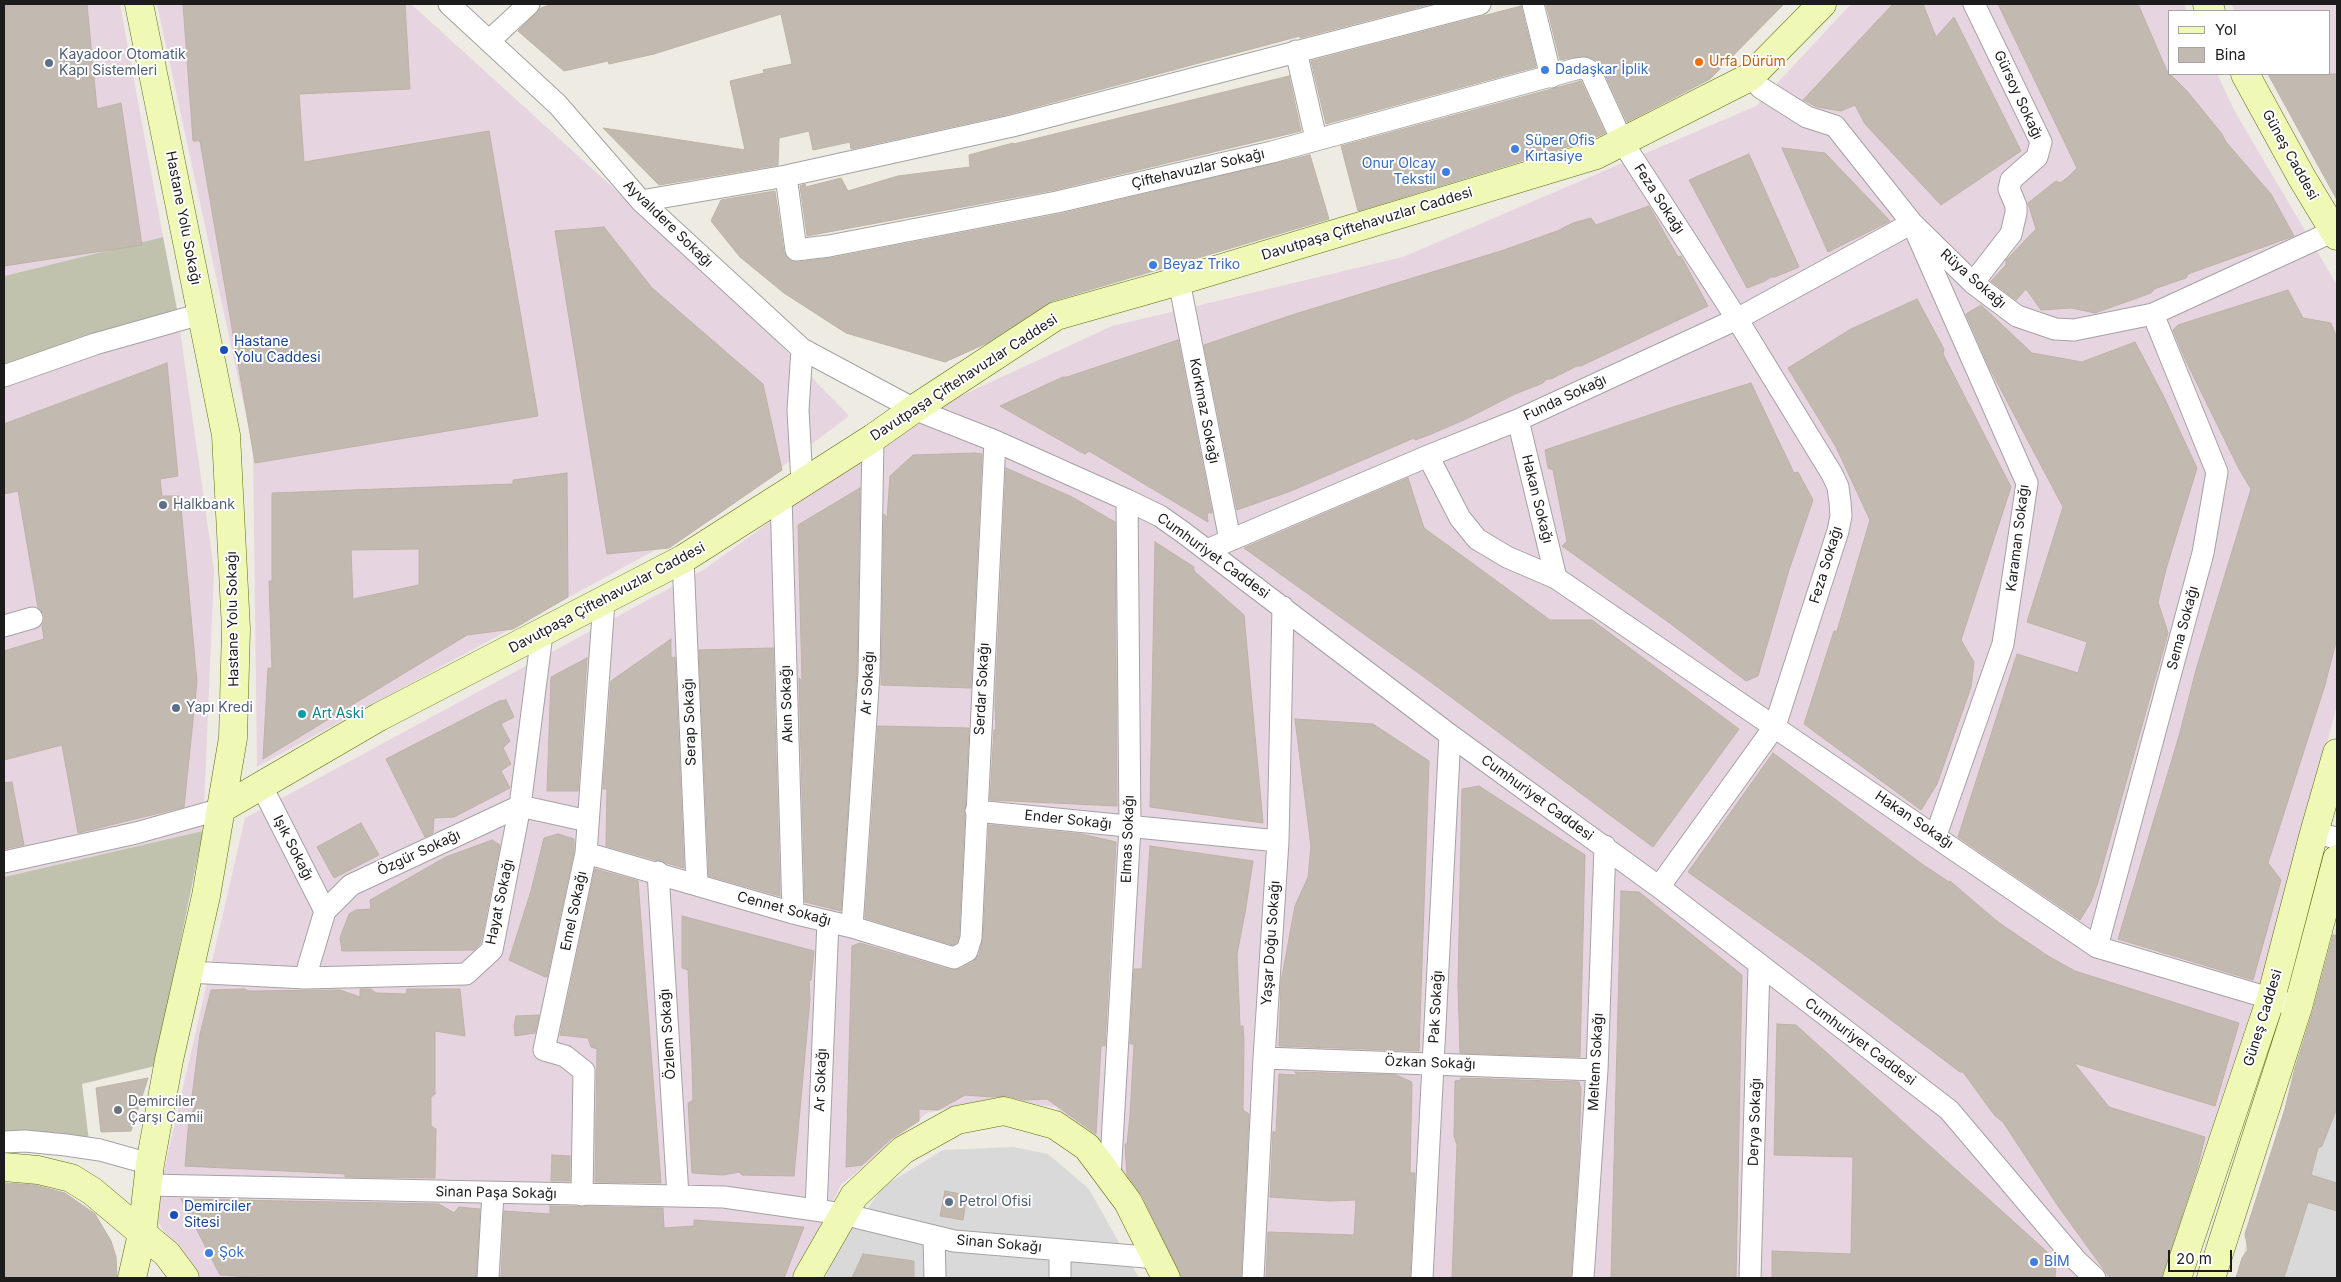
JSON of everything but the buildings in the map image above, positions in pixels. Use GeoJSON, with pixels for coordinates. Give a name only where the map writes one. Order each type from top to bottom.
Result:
{"type":"FeatureCollection","features":[{"type":"Feature","properties":{"kind":"street","name":"Hastane Yolu Sokağı"},"geometry":{"type":"LineString","coordinates":[[132,1278],[142,1234],[148,1175],[188,972],[206,896],[221,809],[232,738],[236,619],[226,435],[139,4]]}},
{"type":"Feature","properties":{"kind":"street","name":"Ayvalıdere Sokağı"},"geometry":{"type":"LineString","coordinates":[[449,4],[558,105],[641,201],[802,349],[914,409]]}},
{"type":"Feature","properties":{"kind":"street"},"geometry":{"type":"LineString","coordinates":[[490,40],[529,4]]}},
{"type":"Feature","properties":{"kind":"street"},"geometry":{"type":"LineString","coordinates":[[641,201],[786,176],[1012,126],[1480,4]]}},
{"type":"Feature","properties":{"kind":"street"},"geometry":{"type":"LineString","coordinates":[[1533,4],[1551,77]]}},
{"type":"Feature","properties":{"kind":"street","name":"Davutpaşa Çiftehavuzlar Caddesi"},"geometry":{"type":"LineString","coordinates":[[221,809],[379,717],[683,560],[873,438],[1056,316],[1180,281],[1596,155],[1750,77],[1822,4]]}},
{"type":"Feature","properties":{"kind":"street","name":"Gürsoy Sokağı"},"geometry":{"type":"LineString","coordinates":[[1973,283],[2011,234],[2016,213],[2016,206],[2009,189],[2011,180],[2037,156],[2041,142],[1974,4]]}},
{"type":"Feature","properties":{"kind":"street"},"geometry":{"type":"LineString","coordinates":[[1296,51],[1316,139]]}},
{"type":"Feature","properties":{"kind":"street","name":"Çiftehavuzlar Sokağı"},"geometry":{"type":"LineString","coordinates":[[786,176],[796,250],[829,246],[1057,202],[1272,152],[1584,68],[1590,71],[1623,143]]}},
{"type":"Feature","properties":{"kind":"street","name":"Güneş Caddesi"},"geometry":{"type":"LineString","coordinates":[[2246,75],[2302,178],[2336,234]]}},
{"type":"Feature","properties":{"kind":"street","name":"Rüya Sokağı"},"geometry":{"type":"LineString","coordinates":[[1750,77],[1761,88],[1807,117],[1835,126],[1912,223],[1973,283],[2017,316],[2055,329],[2089,328],[2153,314],[2336,234]]}},
{"type":"Feature","properties":{"kind":"street","name":"Feza Sokağı"},"geometry":{"type":"LineString","coordinates":[[1623,143],[1737,319],[1832,474],[1838,488],[1841,516],[1838,531],[1775,726],[1659,886]]}},
{"type":"Feature","properties":{"kind":"street","name":"Funda Sokağı"},"geometry":{"type":"LineString","coordinates":[[1207,550],[1518,420],[1737,319],[1912,223]]}},
{"type":"Feature","properties":{"kind":"street","name":"Karaman Sokağı"},"geometry":{"type":"LineString","coordinates":[[1912,223],[2027,483],[2003,644],[1936,835]]}},
{"type":"Feature","properties":{"kind":"street","name":"Korkmaz Sokağı"},"geometry":{"type":"LineString","coordinates":[[1180,281],[1230,540]]}},
{"type":"Feature","properties":{"kind":"street"},"geometry":{"type":"LineString","coordinates":[[4,376],[95,344],[201,314]]}},
{"type":"Feature","properties":{"kind":"street","name":"Sema Sokağı"},"geometry":{"type":"LineString","coordinates":[[2097,947],[2203,553],[2217,472],[2153,314]]}},
{"type":"Feature","properties":{"kind":"street","name":"Akın Sokağı"},"geometry":{"type":"LineString","coordinates":[[793,913],[792,489],[802,349]]}},
{"type":"Feature","properties":{"kind":"street","name":"Cumhuriyet Caddesi"},"geometry":{"type":"LineString","coordinates":[[914,409],[995,441],[1127,500],[1160,516],[1207,550],[1450,735],[1659,886],[1759,966],[1949,1110],[2076,1269],[2095,1278]]}},
{"type":"Feature","properties":{"kind":"street","name":"Hakan Sokağı"},"geometry":{"type":"LineString","coordinates":[[1518,420],[1556,578]]}},
{"type":"Feature","properties":{"kind":"street","name":"Ar Sokağı"},"geometry":{"type":"LineString","coordinates":[[852,927],[869,673],[873,438]]}},
{"type":"Feature","properties":{"kind":"street","name":"Serdar Sokağı"},"geometry":{"type":"LineString","coordinates":[[971,938],[995,441]]}},
{"type":"Feature","properties":{"kind":"street","name":"Hakan Sokağı"},"geometry":{"type":"LineString","coordinates":[[1428,456],[1460,518],[1477,539],[1507,557],[1556,578],[1936,835],[2097,947],[2298,1007]]}},
{"type":"Feature","properties":{"kind":"street","name":"Elmas Sokağı"},"geometry":{"type":"LineString","coordinates":[[1110,1178],[1130,826],[1127,500]]}},
{"type":"Feature","properties":{"kind":"street","name":"Serap Sokağı"},"geometry":{"type":"LineString","coordinates":[[683,560],[697,884]]}},
{"type":"Feature","properties":{"kind":"street","name":"Emel Sokağı"},"geometry":{"type":"LineString","coordinates":[[582,1195],[584,1071],[565,1056],[544,1050],[586,853],[604,602]]}},
{"type":"Feature","properties":{"kind":"street","name":"Yaşar Doğu Sokağı"},"geometry":{"type":"LineString","coordinates":[[1253,1278],[1264,1058],[1278,841],[1283,607]]}},
{"type":"Feature","properties":{"kind":"street"},"geometry":{"type":"LineString","coordinates":[[4,626],[32,618]]}},
{"type":"Feature","properties":{"kind":"street","name":"Hayat Sokağı"},"geometry":{"type":"LineString","coordinates":[[188,972],[305,978],[466,974],[492,950],[520,806],[542,634]]}},
{"type":"Feature","properties":{"kind":"street","name":"Pak Sokağı"},"geometry":{"type":"LineString","coordinates":[[1422,1278],[1450,735]]}},
{"type":"Feature","properties":{"kind":"street","name":"Güneş Caddesi"},"geometry":{"type":"LineString","coordinates":[[2177,1278],[2326,836],[2337,753]]}},
{"type":"Feature","properties":{"kind":"street","name":"Işık Sokağı"},"geometry":{"type":"LineString","coordinates":[[262,785],[325,910]]}},
{"type":"Feature","properties":{"kind":"street"},"geometry":{"type":"LineString","coordinates":[[520,806],[588,821]]}},
{"type":"Feature","properties":{"kind":"street","name":"Özgür Sokağı"},"geometry":{"type":"LineString","coordinates":[[305,978],[325,910],[351,885],[520,806]]}},
{"type":"Feature","properties":{"kind":"street"},"geometry":{"type":"LineString","coordinates":[[4,862],[136,833],[221,809]]}},
{"type":"Feature","properties":{"kind":"street","name":"Ender Sokağı"},"geometry":{"type":"LineString","coordinates":[[976,811],[1278,841]]}},
{"type":"Feature","properties":{"kind":"street","name":"Meltem Sokağı"},"geometry":{"type":"LineString","coordinates":[[1583,1278],[1597,1070],[1605,846]]}},
{"type":"Feature","properties":{"kind":"street","name":"Cennet Sokağı"},"geometry":{"type":"LineString","coordinates":[[586,853],[658,872],[793,913],[852,927],[954,958],[967,950],[971,938]]}},
{"type":"Feature","properties":{"kind":"street"},"geometry":{"type":"LineString","coordinates":[[2211,1278],[2298,1007],[2337,859]]}},
{"type":"Feature","properties":{"kind":"street","name":"Özlem Sokağı"},"geometry":{"type":"LineString","coordinates":[[658,872],[678,1196]]}},
{"type":"Feature","properties":{"kind":"street","name":"Ar Sokağı"},"geometry":{"type":"LineString","coordinates":[[816,1210],[828,921]]}},
{"type":"Feature","properties":{"kind":"street","name":"Derya Sokağı"},"geometry":{"type":"LineString","coordinates":[[1750,1278],[1759,966]]}},
{"type":"Feature","properties":{"kind":"street","name":"Özkan Sokağı"},"geometry":{"type":"LineString","coordinates":[[1264,1058],[1597,1070]]}},
{"type":"Feature","properties":{"kind":"street"},"geometry":{"type":"LineString","coordinates":[[807,1278],[854,1196],[903,1150],[957,1120],[1004,1111],[1055,1125],[1087,1147],[1128,1202],[1162,1268]]}},
{"type":"Feature","properties":{"kind":"street","name":"Sinan Paşa Sokağı"},"geometry":{"type":"LineString","coordinates":[[4,1142],[25,1141],[66,1144],[100,1150],[148,1175],[493,1193],[724,1198],[844,1214]]}},
{"type":"Feature","properties":{"kind":"street"},"geometry":{"type":"LineString","coordinates":[[4,1167],[38,1170],[70,1178],[92,1191],[167,1254],[185,1278]]}},
{"type":"Feature","properties":{"kind":"street"},"geometry":{"type":"LineString","coordinates":[[488,1278],[493,1193]]}},
{"type":"Feature","properties":{"kind":"street","name":"Sinan Sokağı"},"geometry":{"type":"LineString","coordinates":[[844,1214],[954,1241],[1060,1250],[1162,1268]]}},
{"type":"Feature","properties":{"kind":"street"},"geometry":{"type":"LineString","coordinates":[[934,1236],[935,1278]]}},
{"type":"Feature","properties":{"kind":"street"},"geometry":{"type":"LineString","coordinates":[[1060,1250],[1060,1278]]}},
{"type":"Feature","properties":{"kind":"shaded area"},"geometry":{"type":"Polygon","coordinates":[[[4,4],[120,4],[163,237],[4,276],[4,4]]]}},
{"type":"Feature","properties":{"kind":"shaded area"},"geometry":{"type":"Polygon","coordinates":[[[157,4],[411,4],[741,304],[849,416],[714,518],[257,767],[253,447],[157,4]]]}},
{"type":"Feature","properties":{"kind":"shaded area"},"geometry":{"type":"Polygon","coordinates":[[[1851,4],[2184,4],[2187,10],[2168,10],[2168,75],[2217,75],[2234,110],[2337,285],[2337,704],[2259,1009],[2160,1278],[1183,1278],[1127,1175],[1055,1107],[992,1099],[927,1113],[841,1185],[794,1278],[195,1278],[158,1222],[164,1170],[245,818],[705,569],[911,419],[1112,326],[1403,257],[1756,106],[1851,4]]]}},
{"type":"Feature","properties":{"kind":"shaded area"},"geometry":{"type":"Polygon","coordinates":[[[2231,4],[2337,4],[2337,196],[2270,75],[2331,75],[2331,10],[2234,10],[2231,4]]]}},
{"type":"Feature","properties":{"kind":"shaded area"},"geometry":{"type":"Polygon","coordinates":[[[163,237],[177,309],[4,364],[4,276],[163,237]]]}},
{"type":"Feature","properties":{"kind":"shaded area"},"geometry":{"type":"Polygon","coordinates":[[[177,309],[214,570],[203,831],[4,877],[4,365],[177,309]]]}},
{"type":"Feature","properties":{"kind":"shaded area"},"geometry":{"type":"Polygon","coordinates":[[[203,831],[155,1066],[82,1084],[89,1141],[4,1136],[4,877],[203,831]]]}},
{"type":"Feature","properties":{"kind":"shaded area"},"geometry":{"type":"Polygon","coordinates":[[[2337,924],[2337,1278],[2237,1278],[2337,924]]]}},
{"type":"Feature","properties":{"kind":"shaded area"},"geometry":{"type":"Polygon","coordinates":[[[1013,1147],[1048,1154],[1089,1189],[1139,1278],[825,1278],[842,1243],[884,1186],[943,1150],[1013,1147]]]}},
{"type":"Feature","properties":{"kind":"place","name":"Urfa Dürüm"},"geometry":{"type":"Point","coordinates":[1699,62]}},
{"type":"Feature","properties":{"kind":"place","name":"Kayadoor Otomatik Kapı Sistemleri"},"geometry":{"type":"Point","coordinates":[49,63]}},
{"type":"Feature","properties":{"kind":"place","name":"Dadaşkar İplik"},"geometry":{"type":"Point","coordinates":[1545,70]}},
{"type":"Feature","properties":{"kind":"place","name":"Süper Ofis Kırtasiye"},"geometry":{"type":"Point","coordinates":[1515,149]}},
{"type":"Feature","properties":{"kind":"place","name":"Onur Olcay Tekstil"},"geometry":{"type":"Point","coordinates":[1446,172]}},
{"type":"Feature","properties":{"kind":"place","name":"Beyaz Triko"},"geometry":{"type":"Point","coordinates":[1153,265]}},
{"type":"Feature","properties":{"kind":"place","name":"Hastane Yolu Caddesi"},"geometry":{"type":"Point","coordinates":[224,350]}},
{"type":"Feature","properties":{"kind":"place","name":"Halkbank"},"geometry":{"type":"Point","coordinates":[163,505]}},
{"type":"Feature","properties":{"kind":"place","name":"Yapı Kredi"},"geometry":{"type":"Point","coordinates":[176,708]}},
{"type":"Feature","properties":{"kind":"place","name":"Art Aski"},"geometry":{"type":"Point","coordinates":[302,714]}},
{"type":"Feature","properties":{"kind":"place","name":"Demirciler Çarşı Camii"},"geometry":{"type":"Point","coordinates":[118,1110]}},
{"type":"Feature","properties":{"kind":"place","name":"Petrol Ofisi"},"geometry":{"type":"Point","coordinates":[949,1202]}},
{"type":"Feature","properties":{"kind":"place","name":"Demirciler Sitesi"},"geometry":{"type":"Point","coordinates":[174,1215]}},
{"type":"Feature","properties":{"kind":"place","name":"Şok"},"geometry":{"type":"Point","coordinates":[209,1253]}},
{"type":"Feature","properties":{"kind":"place","name":"BİM"},"geometry":{"type":"Point","coordinates":[2034,1262]}}]}
